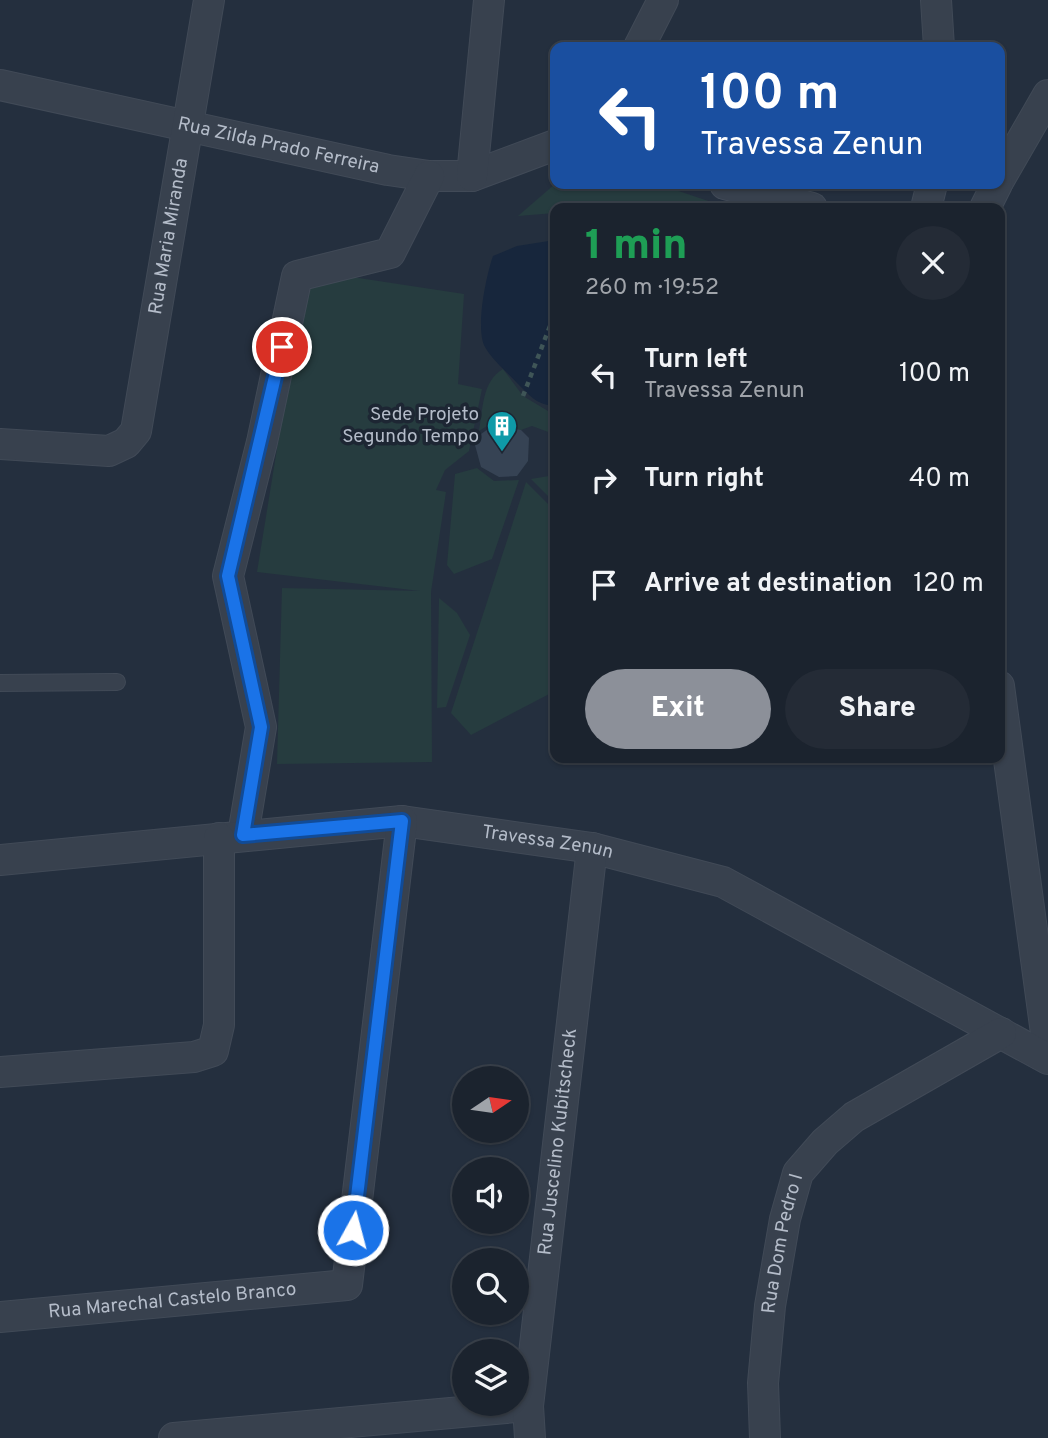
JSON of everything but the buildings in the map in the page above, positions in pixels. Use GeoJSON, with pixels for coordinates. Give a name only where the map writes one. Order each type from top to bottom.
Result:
{"type":"FeatureCollection","features":[{"type":"Feature","properties":{"kind":"street","name":"Rua Maria Miranda"},"geometry":{"type":"LineString","coordinates":[[0,444],[109,451],[126,443],[136,431],[209,0]]}},
{"type":"Feature","properties":{"kind":"street"},"geometry":{"type":"LineString","coordinates":[[472,176],[489,0]]}},
{"type":"Feature","properties":{"kind":"street"},"geometry":{"type":"LineString","coordinates":[[642,42],[663,0]]}},
{"type":"Feature","properties":{"kind":"street"},"geometry":{"type":"LineString","coordinates":[[936,0],[939,42]]}},
{"type":"Feature","properties":{"kind":"street","name":"Rua Zilda Prado Ferreira"},"geometry":{"type":"LineString","coordinates":[[0,85],[388,170],[429,176],[472,176],[550,147]]}},
{"type":"Feature","properties":{"kind":"street"},"geometry":{"type":"LineString","coordinates":[[1005,170],[1048,95]]}},
{"type":"Feature","properties":{"kind":"street"},"geometry":{"type":"LineString","coordinates":[[0,1072],[194,1057],[213,1051],[219,1024],[231,837],[261,727],[228,576],[262,442],[297,276],[390,253],[429,176]]}},
{"type":"Feature","properties":{"kind":"street"},"geometry":{"type":"LineString","coordinates":[[743,189],[794,203]]}},
{"type":"Feature","properties":{"kind":"street"},"geometry":{"type":"LineString","coordinates":[[1005,730],[1048,1048]]}},
{"type":"Feature","properties":{"kind":"street","name":"Travessa Zenun"},"geometry":{"type":"LineString","coordinates":[[0,860],[402,821],[592,848],[723,882],[1048,1059]]}},
{"type":"Feature","properties":{"kind":"street","name":"Rua Marechal Castelo Branco"},"geometry":{"type":"LineString","coordinates":[[0,1317],[346,1285],[402,821]]}},
{"type":"Feature","properties":{"kind":"street","name":"Rua Juscelino Kubitscheck"},"geometry":{"type":"LineString","coordinates":[[529,1397],[592,848]]}},
{"type":"Feature","properties":{"kind":"street","name":"Rua Dom Pedro I"},"geometry":{"type":"LineString","coordinates":[[765,1438],[763,1383],[771,1306],[785,1219],[799,1173],[825,1142],[854,1116],[1001,1033]]}},
{"type":"Feature","properties":{"kind":"street"},"geometry":{"type":"LineString","coordinates":[[174,1438],[452,1413]]}},
{"type":"Feature","properties":{"kind":"street","name":"Rua Juscelino Kubitscheck"},"geometry":{"type":"LineString","coordinates":[[529,1416],[530,1438]]}},
{"type":"Feature","properties":{"kind":"lane"},"geometry":{"type":"LineString","coordinates":[[0,683],[117,682]]}},
{"type":"Feature","properties":{"kind":"path"},"geometry":{"type":"LineString","coordinates":[[523,396],[550,326]]}},
{"type":"Feature","properties":{"kind":"green space"},"geometry":{"type":"Polygon","coordinates":[[[550,188],[673,189],[714,203],[550,203],[550,213],[518,216],[550,188]]]}},
{"type":"Feature","properties":{"kind":"green space"},"geometry":{"type":"Polygon","coordinates":[[[306,270],[464,294],[458,384],[482,389],[469,451],[445,470],[436,490],[446,492],[431,592],[432,762],[277,764],[282,588],[420,591],[257,572],[306,270]]]}},
{"type":"Feature","properties":{"kind":"green space"},"geometry":{"type":"Polygon","coordinates":[[[503,369],[523,396],[550,411],[550,433],[532,426],[521,430],[490,424],[479,431],[487,388],[496,374],[503,369]]]}},
{"type":"Feature","properties":{"kind":"green space"},"geometry":{"type":"Polygon","coordinates":[[[477,468],[494,481],[519,480],[492,559],[454,574],[447,565],[455,474],[477,468]]]}},
{"type":"Feature","properties":{"kind":"green space"},"geometry":{"type":"Polygon","coordinates":[[[550,476],[550,498],[531,479],[550,476]]]}},
{"type":"Feature","properties":{"kind":"green space"},"geometry":{"type":"Polygon","coordinates":[[[526,482],[550,506],[550,694],[471,735],[451,713],[526,482]]]}},
{"type":"Feature","properties":{"kind":"green space"},"geometry":{"type":"Polygon","coordinates":[[[439,598],[457,613],[470,635],[446,707],[437,708],[439,598]]]}},
{"type":"Feature","properties":{"kind":"water"},"geometry":{"type":"Polygon","coordinates":[[[550,241],[550,405],[530,396],[488,352],[482,339],[481,316],[493,256],[517,246],[550,241]]]}},
{"type":"Feature","properties":{"kind":"place","name":"Sede Projeto Segundo Tempo"},"geometry":{"type":"Point","coordinates":[502,453]}},
{"type":"Feature","properties":{"kind":"route"},"geometry":{"type":"LineString","coordinates":[[282,347],[262,442],[228,576],[261,727],[243,835],[402,821],[353,1230]]}}]}
